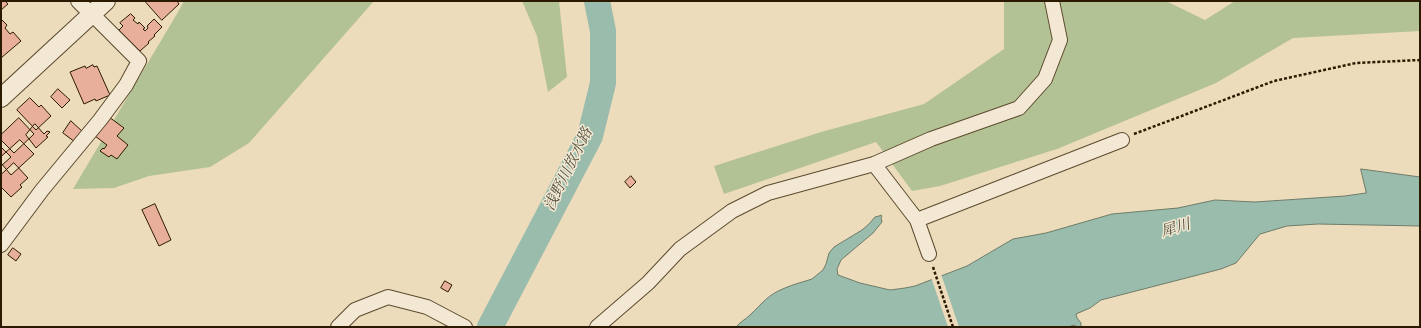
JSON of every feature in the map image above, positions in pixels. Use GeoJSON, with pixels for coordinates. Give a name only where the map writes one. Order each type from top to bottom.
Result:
{"type":"FeatureCollection","features":[{"type":"Feature","properties":{"kind":"street"},"geometry":{"type":"LineString","coordinates":[[1,245],[42,190],[100,120],[121,91],[139,61],[78,1]]}},
{"type":"Feature","properties":{"kind":"street"},"geometry":{"type":"LineString","coordinates":[[1,98],[106,1]]}},
{"type":"Feature","properties":{"kind":"street"},"geometry":{"type":"LineString","coordinates":[[597,327],[648,283],[680,249],[732,211],[768,193],[874,164],[931,139],[1019,108],[1045,79],[1060,40],[1052,1]]}},
{"type":"Feature","properties":{"kind":"street"},"geometry":{"type":"LineString","coordinates":[[917,220],[1122,140]]}},
{"type":"Feature","properties":{"kind":"street"},"geometry":{"type":"LineString","coordinates":[[874,164],[917,220],[929,254]]}},
{"type":"Feature","properties":{"kind":"street"},"geometry":{"type":"LineString","coordinates":[[338,327],[355,310],[388,297],[427,307],[461,325]]}},
{"type":"Feature","properties":{"kind":"path"},"geometry":{"type":"LineString","coordinates":[[1122,140],[1154,126],[1274,81],[1356,63],[1420,60]]}},
{"type":"Feature","properties":{"kind":"path"},"geometry":{"type":"LineString","coordinates":[[929,254],[952,327]]}},
{"type":"Feature","properties":{"kind":"green space"},"geometry":{"type":"Polygon","coordinates":[[[184,1],[374,1],[249,143],[210,167],[149,176],[114,188],[73,189],[178,12],[184,1]]]}},
{"type":"Feature","properties":{"kind":"green space"},"geometry":{"type":"Polygon","coordinates":[[[522,1],[559,1],[567,77],[548,92],[537,36],[522,1]]]}},
{"type":"Feature","properties":{"kind":"green space"},"geometry":{"type":"Polygon","coordinates":[[[1004,1],[1166,1],[1205,20],[1235,1],[1420,1],[1420,31],[1293,38],[1216,83],[1057,149],[940,186],[912,191],[876,142],[724,194],[714,166],[821,132],[924,104],[1004,49],[1004,1]]]}},
{"type":"Feature","properties":{"kind":"water","name":"犀川"},"geometry":{"type":"Polygon","coordinates":[[[1361,169],[1420,177],[1420,226],[1318,224],[1287,226],[1260,234],[1236,263],[1221,269],[1101,300],[1090,308],[1076,314],[1081,323],[1081,327],[1074,325],[1068,327],[736,327],[774,293],[812,279],[823,270],[829,253],[834,247],[862,230],[875,217],[881,215],[882,222],[873,233],[841,260],[837,269],[838,275],[860,283],[890,290],[915,286],[967,266],[1013,239],[1046,233],[1112,214],[1178,208],[1215,200],[1255,202],[1345,196],[1366,193],[1361,169]]]}},
{"type":"Feature","properties":{"kind":"pier"},"geometry":{"type":"Polygon","coordinates":[[[941,274],[959,327],[948,327],[931,277],[941,274]]]}},
{"type":"Feature","properties":{"kind":"building"},"geometry":{"type":"Polygon","coordinates":[[[1,1],[5,1],[8,4],[1,10],[1,1]]]}},
{"type":"Feature","properties":{"kind":"building"},"geometry":{"type":"Polygon","coordinates":[[[145,1],[177,1],[179,4],[162,20],[145,1]]]}},
{"type":"Feature","properties":{"kind":"building"},"geometry":{"type":"Polygon","coordinates":[[[131,14],[135,18],[133,20],[138,24],[139,22],[145,28],[143,29],[145,31],[148,28],[147,26],[154,19],[162,27],[148,42],[149,43],[140,51],[119,30],[123,26],[120,23],[131,14]]]}},
{"type":"Feature","properties":{"kind":"building"},"geometry":{"type":"Polygon","coordinates":[[[1,19],[7,25],[5,28],[10,34],[13,32],[21,41],[1,58],[1,19]]]}},
{"type":"Feature","properties":{"kind":"building"},"geometry":{"type":"Polygon","coordinates":[[[93,65],[94,67],[97,66],[110,95],[84,104],[70,72],[85,66],[86,68],[93,65]]]}},
{"type":"Feature","properties":{"kind":"building"},"geometry":{"type":"Polygon","coordinates":[[[58,89],[70,100],[62,108],[51,97],[58,89]]]}},
{"type":"Feature","properties":{"kind":"building"},"geometry":{"type":"Polygon","coordinates":[[[30,98],[39,107],[41,105],[51,116],[36,130],[17,110],[30,98]]]}},
{"type":"Feature","properties":{"kind":"building"},"geometry":{"type":"Polygon","coordinates":[[[109,117],[124,128],[117,136],[128,145],[117,159],[111,155],[109,157],[100,151],[107,145],[95,136],[109,117]]]}},
{"type":"Feature","properties":{"kind":"building"},"geometry":{"type":"Polygon","coordinates":[[[19,118],[34,134],[14,153],[1,140],[1,135],[19,118]]]}},
{"type":"Feature","properties":{"kind":"building"},"geometry":{"type":"Polygon","coordinates":[[[71,121],[83,132],[75,142],[63,133],[71,121]]]}},
{"type":"Feature","properties":{"kind":"building"},"geometry":{"type":"Polygon","coordinates":[[[35,124],[44,134],[47,131],[50,132],[46,136],[48,137],[36,148],[26,135],[35,124]]]}},
{"type":"Feature","properties":{"kind":"building"},"geometry":{"type":"Polygon","coordinates":[[[20,140],[34,154],[11,175],[1,163],[1,157],[20,140]]]}},
{"type":"Feature","properties":{"kind":"building"},"geometry":{"type":"Polygon","coordinates":[[[1,147],[11,157],[1,166],[1,147]]]}},
{"type":"Feature","properties":{"kind":"building"},"geometry":{"type":"Polygon","coordinates":[[[14,163],[28,178],[20,185],[22,187],[11,197],[1,187],[1,175],[14,163]]]}},
{"type":"Feature","properties":{"kind":"building"},"geometry":{"type":"Polygon","coordinates":[[[631,176],[636,182],[630,188],[625,182],[631,176]]]}},
{"type":"Feature","properties":{"kind":"building"},"geometry":{"type":"Polygon","coordinates":[[[155,204],[171,240],[159,246],[142,210],[155,204]]]}},
{"type":"Feature","properties":{"kind":"building"},"geometry":{"type":"Polygon","coordinates":[[[13,248],[21,254],[16,261],[8,255],[13,248]]]}},
{"type":"Feature","properties":{"kind":"building"},"geometry":{"type":"Polygon","coordinates":[[[445,281],[452,285],[448,292],[441,288],[445,281]]]}},
{"type":"Feature","properties":{"kind":"waterway","name":"浅野川放水路"},"geometry":{"type":"LineString","coordinates":[[490,327],[590,136],[603,83],[603,31],[597,1]]}}]}
